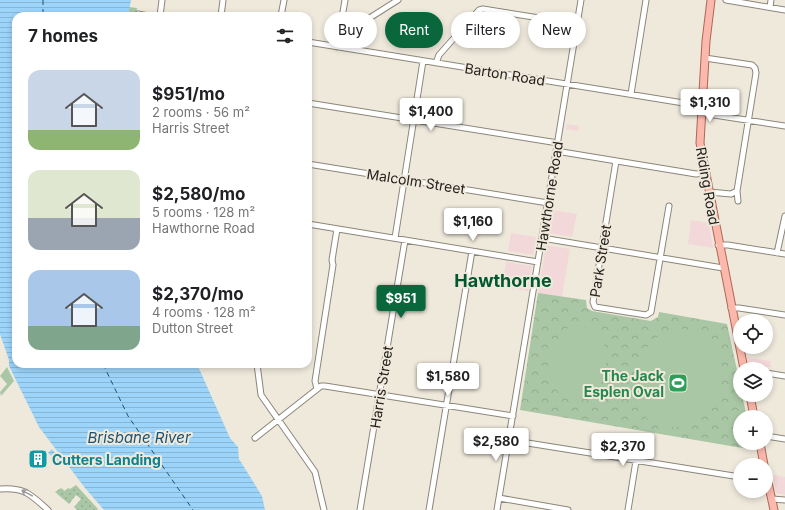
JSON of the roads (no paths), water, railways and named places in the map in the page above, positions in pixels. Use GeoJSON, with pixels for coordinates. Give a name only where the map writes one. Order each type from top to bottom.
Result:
{"type":"FeatureCollection","features":[{"type":"Feature","properties":{"kind":"main road","name":"Riding Road"},"geometry":{"type":"LineString","coordinates":[[711,0],[705,58],[700,143],[718,245],[743,362]]}},
{"type":"Feature","properties":{"kind":"main road"},"geometry":{"type":"LineString","coordinates":[[772,500],[774,510]]}},
{"type":"Feature","properties":{"kind":"street"},"geometry":{"type":"LineString","coordinates":[[160,12],[162,0]]}},
{"type":"Feature","properties":{"kind":"street"},"geometry":{"type":"LineString","coordinates":[[222,12],[223,0]]}},
{"type":"Feature","properties":{"kind":"street"},"geometry":{"type":"LineString","coordinates":[[282,12],[284,0]]}},
{"type":"Feature","properties":{"kind":"street"},"geometry":{"type":"LineString","coordinates":[[343,12],[345,0]]}},
{"type":"Feature","properties":{"kind":"street"},"geometry":{"type":"LineString","coordinates":[[377,14],[398,0]]}},
{"type":"Feature","properties":{"kind":"street","name":"Hawthorne Road"},"geometry":{"type":"LineString","coordinates":[[579,12],[581,0]]}},
{"type":"Feature","properties":{"kind":"street"},"geometry":{"type":"LineString","coordinates":[[631,94],[646,0]]}},
{"type":"Feature","properties":{"kind":"street"},"geometry":{"type":"LineString","coordinates":[[726,0],[785,10]]}},
{"type":"Feature","properties":{"kind":"street"},"geometry":{"type":"LineString","coordinates":[[770,7],[771,0]]}},
{"type":"Feature","properties":{"kind":"street"},"geometry":{"type":"LineString","coordinates":[[436,63],[439,55],[479,10],[483,9],[528,16]]}},
{"type":"Feature","properties":{"kind":"street","name":"Barton Road"},"geometry":{"type":"LineString","coordinates":[[312,43],[324,45]]}},
{"type":"Feature","properties":{"kind":"street","name":"Barton Road"},"geometry":{"type":"LineString","coordinates":[[343,48],[631,94],[749,120],[785,126]]}},
{"type":"Feature","properties":{"kind":"street","name":"Hawthorne Road"},"geometry":{"type":"LineString","coordinates":[[497,510],[573,48]]}},
{"type":"Feature","properties":{"kind":"street"},"geometry":{"type":"LineString","coordinates":[[705,58],[752,65],[755,68],[756,73],[737,191],[738,200]]}},
{"type":"Feature","properties":{"kind":"street"},"geometry":{"type":"LineString","coordinates":[[395,238],[423,61]]}},
{"type":"Feature","properties":{"kind":"street"},"geometry":{"type":"LineString","coordinates":[[312,104],[558,143]]}},
{"type":"Feature","properties":{"kind":"street"},"geometry":{"type":"LineString","coordinates":[[556,151],[696,174],[705,173]]}},
{"type":"Feature","properties":{"kind":"street","name":"Park Street"},"geometry":{"type":"LineString","coordinates":[[616,160],[593,305],[646,316],[649,314],[652,310],[660,258]]}},
{"type":"Feature","properties":{"kind":"street","name":"Malcolm Street"},"geometry":{"type":"LineString","coordinates":[[312,165],[548,203]]}},
{"type":"Feature","properties":{"kind":"street"},"geometry":{"type":"LineString","coordinates":[[709,192],[731,194],[737,191]]}},
{"type":"Feature","properties":{"kind":"street"},"geometry":{"type":"LineString","coordinates":[[660,258],[669,206]]}},
{"type":"Feature","properties":{"kind":"street"},"geometry":{"type":"LineString","coordinates":[[778,253],[785,216]]}},
{"type":"Feature","properties":{"kind":"street"},"geometry":{"type":"LineString","coordinates":[[312,225],[538,262]]}},
{"type":"Feature","properties":{"kind":"street"},"geometry":{"type":"LineString","coordinates":[[317,389],[314,381],[333,265],[332,260],[337,229]]}},
{"type":"Feature","properties":{"kind":"street"},"geometry":{"type":"LineString","coordinates":[[542,238],[723,268]]}},
{"type":"Feature","properties":{"kind":"street","name":"Harris Street"},"geometry":{"type":"LineString","coordinates":[[360,510],[405,240]]}},
{"type":"Feature","properties":{"kind":"street"},"geometry":{"type":"LineString","coordinates":[[718,245],[728,245],[785,254]]}},
{"type":"Feature","properties":{"kind":"street"},"geometry":{"type":"LineString","coordinates":[[429,510],[472,251]]}},
{"type":"Feature","properties":{"kind":"street"},"geometry":{"type":"LineString","coordinates":[[731,308],[785,315]]}},
{"type":"Feature","properties":{"kind":"street"},"geometry":{"type":"LineString","coordinates":[[258,368],[261,395],[314,472],[324,510]]}},
{"type":"Feature","properties":{"kind":"street"},"geometry":{"type":"LineString","coordinates":[[773,374],[785,376]]}},
{"type":"Feature","properties":{"kind":"street"},"geometry":{"type":"LineString","coordinates":[[255,438],[317,389],[325,386],[513,416]]}},
{"type":"Feature","properties":{"kind":"street"},"geometry":{"type":"LineString","coordinates":[[773,437],[785,439]]}},
{"type":"Feature","properties":{"kind":"street"},"geometry":{"type":"LineString","coordinates":[[509,440],[733,476]]}},
{"type":"Feature","properties":{"kind":"street"},"geometry":{"type":"LineString","coordinates":[[628,510],[636,461]]}},
{"type":"Feature","properties":{"kind":"street"},"geometry":{"type":"LineString","coordinates":[[0,489],[25,491],[48,510]]}},
{"type":"Feature","properties":{"kind":"street"},"geometry":{"type":"LineString","coordinates":[[499,498],[568,510]]}},
{"type":"Feature","properties":{"kind":"street"},"geometry":{"type":"LineString","coordinates":[[772,500],[785,500]]}},
{"type":"Feature","properties":{"kind":"water","name":"Brisbane River"},"geometry":{"type":"Polygon","coordinates":[[[0,0],[131,0],[129,12],[12,12],[12,368],[199,368],[230,438],[238,447],[239,459],[262,496],[265,510],[104,510],[85,488],[39,427],[9,366],[9,360],[0,334],[0,0]]]}},
{"type":"Feature","properties":{"kind":"water"},"geometry":{"type":"Polygon","coordinates":[[[52,449],[63,462],[61,464],[48,453],[52,449]]]}},
{"type":"Feature","properties":{"kind":"place","name":"The Jack Esplen Oval"},"geometry":{"type":"Point","coordinates":[678,383]}},
{"type":"Feature","properties":{"kind":"place","name":"Cutters Landing"},"geometry":{"type":"Point","coordinates":[38,459]}},
{"type":"Feature","properties":{"kind":"district","name":"Hawthorne"},"geometry":{"type":"Point","coordinates":[503,280]}}]}
